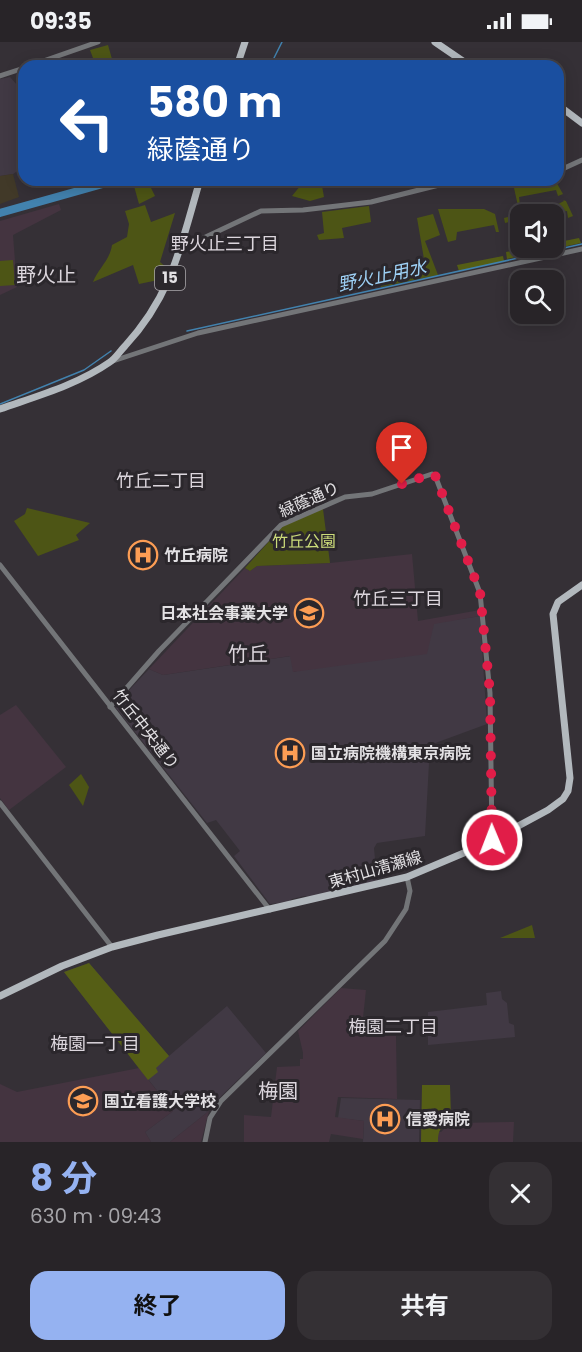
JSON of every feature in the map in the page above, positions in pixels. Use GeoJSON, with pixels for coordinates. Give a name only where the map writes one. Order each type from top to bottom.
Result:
{"type":"FeatureCollection","features":[{"type":"Feature","properties":{"kind":"main road"},"geometry":{"type":"LineString","coordinates":[[239,60],[245,42]]}},
{"type":"Feature","properties":{"kind":"main road"},"geometry":{"type":"LineString","coordinates":[[435,42],[461,60]]}},
{"type":"Feature","properties":{"kind":"main road"},"geometry":{"type":"LineString","coordinates":[[564,110],[582,123]]}},
{"type":"Feature","properties":{"kind":"main road","name":"15"},"geometry":{"type":"LineString","coordinates":[[0,409],[72,382],[112,361],[139,331],[160,301],[172,275],[198,186]]}},
{"type":"Feature","properties":{"kind":"main road","name":"東村山清瀬線"},"geometry":{"type":"LineString","coordinates":[[0,996],[62,966],[112,947],[406,877],[492,840],[556,806],[568,791],[570,770],[553,614],[558,602],[582,585]]}},
{"type":"Feature","properties":{"kind":"street"},"geometry":{"type":"LineString","coordinates":[[46,60],[98,42]]}},
{"type":"Feature","properties":{"kind":"street"},"geometry":{"type":"LineString","coordinates":[[0,76],[18,70]]}},
{"type":"Feature","properties":{"kind":"street"},"geometry":{"type":"LineString","coordinates":[[564,168],[582,160]]}},
{"type":"Feature","properties":{"kind":"street"},"geometry":{"type":"LineString","coordinates":[[182,242],[195,242],[261,211],[303,210],[371,202],[435,186]]}},
{"type":"Feature","properties":{"kind":"street"},"geometry":{"type":"LineString","coordinates":[[112,361],[198,333],[582,249]]}},
{"type":"Feature","properties":{"kind":"street","name":"緑蔭通り"},"geometry":{"type":"LineString","coordinates":[[110,706],[159,651],[281,525],[345,497],[372,494],[435,475],[480,592],[490,693],[492,840]]}},
{"type":"Feature","properties":{"kind":"street","name":"竹丘中央通り"},"geometry":{"type":"LineString","coordinates":[[0,565],[270,910]]}},
{"type":"Feature","properties":{"kind":"street"},"geometry":{"type":"LineString","coordinates":[[0,803],[112,947]]}},
{"type":"Feature","properties":{"kind":"street"},"geometry":{"type":"LineString","coordinates":[[204,1142],[212,1113],[221,1101],[384,941],[406,909],[410,891],[406,877]]}},
{"type":"Feature","properties":{"kind":"shaded area"},"geometry":{"type":"Polygon","coordinates":[[[10,77],[18,86],[18,171],[0,176],[0,79],[10,77]]]}},
{"type":"Feature","properties":{"kind":"shaded area"},"geometry":{"type":"Polygon","coordinates":[[[13,174],[19,197],[0,204],[0,176],[13,174]]]}},
{"type":"Feature","properties":{"kind":"shaded area"},"geometry":{"type":"Polygon","coordinates":[[[59,204],[61,210],[13,235],[17,287],[0,295],[0,221],[59,204]]]}},
{"type":"Feature","properties":{"kind":"shaded area","name":"日本社会事業大学"},"geometry":{"type":"Polygon","coordinates":[[[412,554],[418,621],[480,610],[480,616],[434,624],[427,654],[293,672],[290,656],[163,675],[149,669],[245,568],[250,571],[257,566],[330,563],[412,554]]]}},
{"type":"Feature","properties":{"kind":"shaded area","name":"国立病院機構東京病院"},"geometry":{"type":"Polygon","coordinates":[[[480,616],[487,724],[430,745],[425,836],[377,843],[374,848],[377,881],[310,897],[304,896],[288,902],[270,904],[234,856],[240,851],[216,820],[207,823],[116,708],[118,702],[149,669],[163,675],[291,656],[294,672],[434,623],[480,616]]]}},
{"type":"Feature","properties":{"kind":"shaded area"},"geometry":{"type":"Polygon","coordinates":[[[16,705],[66,767],[9,810],[0,798],[0,715],[16,705]]]}},
{"type":"Feature","properties":{"kind":"shaded area"},"geometry":{"type":"Polygon","coordinates":[[[89,963],[169,1056],[227,1006],[266,1053],[216,1101],[209,1111],[170,1142],[151,1142],[145,1132],[173,1111],[64,972],[89,963]]]}},
{"type":"Feature","properties":{"kind":"shaded area"},"geometry":{"type":"Polygon","coordinates":[[[341,988],[366,990],[361,1036],[396,1036],[397,1099],[338,1097],[335,1117],[364,1121],[363,1139],[331,1134],[329,1142],[244,1142],[244,1115],[271,1117],[277,1067],[300,1066],[303,1053],[298,1031],[341,988]]]}},
{"type":"Feature","properties":{"kind":"shaded area"},"geometry":{"type":"Polygon","coordinates":[[[501,991],[502,999],[507,1003],[509,1023],[514,1025],[515,1037],[428,1045],[428,1012],[487,1005],[486,993],[501,991]]]}},
{"type":"Feature","properties":{"kind":"shaded area","name":"国立看護大学校"},"geometry":{"type":"Polygon","coordinates":[[[139,1068],[173,1111],[145,1132],[151,1142],[0,1142],[0,1084],[17,1092],[139,1068]]]}},
{"type":"Feature","properties":{"kind":"shaded area","name":"信愛病院"},"geometry":{"type":"Polygon","coordinates":[[[341,1098],[420,1100],[419,1142],[363,1142],[364,1121],[338,1118],[341,1098]]]}},
{"type":"Feature","properties":{"kind":"shaded area"},"geometry":{"type":"Polygon","coordinates":[[[209,1111],[201,1142],[170,1142],[209,1111]]]}},
{"type":"Feature","properties":{"kind":"shaded area"},"geometry":{"type":"Polygon","coordinates":[[[514,1122],[513,1142],[421,1142],[421,1131],[441,1132],[454,1123],[514,1122]]]}},
{"type":"Feature","properties":{"kind":"green space"},"geometry":{"type":"Polygon","coordinates":[[[108,45],[112,60],[94,60],[90,50],[108,45]]]}},
{"type":"Feature","properties":{"kind":"green space"},"geometry":{"type":"Polygon","coordinates":[[[134,186],[150,186],[155,196],[139,204],[134,186]]]}},
{"type":"Feature","properties":{"kind":"green space"},"geometry":{"type":"Polygon","coordinates":[[[300,186],[322,186],[324,197],[310,201],[292,196],[300,186]]]}},
{"type":"Feature","properties":{"kind":"green space"},"geometry":{"type":"Polygon","coordinates":[[[523,186],[558,186],[563,194],[558,196],[556,190],[519,197],[520,204],[518,204],[514,188],[523,186]]]}},
{"type":"Feature","properties":{"kind":"green space"},"geometry":{"type":"Polygon","coordinates":[[[563,200],[566,201],[573,216],[568,218],[567,211],[564,211],[564,204],[557,204],[563,200]]]}},
{"type":"Feature","properties":{"kind":"green space"},"geometry":{"type":"Polygon","coordinates":[[[145,205],[151,222],[175,213],[160,262],[167,268],[163,279],[139,284],[133,265],[93,282],[109,255],[112,245],[127,237],[129,224],[125,211],[145,205]]]}},
{"type":"Feature","properties":{"kind":"green space"},"geometry":{"type":"Polygon","coordinates":[[[369,206],[371,222],[342,228],[344,238],[319,240],[317,235],[324,233],[322,212],[369,206]]]}},
{"type":"Feature","properties":{"kind":"green space"},"geometry":{"type":"Polygon","coordinates":[[[438,209],[484,209],[495,214],[499,232],[496,232],[494,225],[457,232],[456,240],[448,242],[438,209]]]}},
{"type":"Feature","properties":{"kind":"green space"},"geometry":{"type":"Polygon","coordinates":[[[433,214],[440,235],[425,241],[438,275],[381,287],[381,282],[423,271],[422,265],[425,263],[417,218],[433,214]]]}},
{"type":"Feature","properties":{"kind":"green space"},"geometry":{"type":"Polygon","coordinates":[[[510,216],[510,222],[505,223],[504,218],[510,216]]]}},
{"type":"Feature","properties":{"kind":"green space"},"geometry":{"type":"Polygon","coordinates":[[[579,238],[581,243],[564,247],[564,241],[579,238]]]}},
{"type":"Feature","properties":{"kind":"green space"},"geometry":{"type":"Polygon","coordinates":[[[510,251],[512,258],[507,259],[506,252],[510,251]]]}},
{"type":"Feature","properties":{"kind":"green space"},"geometry":{"type":"Polygon","coordinates":[[[503,256],[504,261],[459,271],[457,265],[503,256]]]}},
{"type":"Feature","properties":{"kind":"green space"},"geometry":{"type":"Polygon","coordinates":[[[13,260],[15,285],[0,286],[0,261],[13,260]]]}},
{"type":"Feature","properties":{"kind":"green space"},"geometry":{"type":"Polygon","coordinates":[[[27,508],[90,523],[76,535],[79,540],[38,556],[14,521],[25,514],[27,508]]]}},
{"type":"Feature","properties":{"kind":"green space","name":"竹丘公園"},"geometry":{"type":"Polygon","coordinates":[[[323,509],[330,563],[257,566],[250,571],[245,568],[283,526],[323,509]]]}},
{"type":"Feature","properties":{"kind":"green space"},"geometry":{"type":"Polygon","coordinates":[[[81,774],[89,787],[83,806],[69,785],[81,774]]]}},
{"type":"Feature","properties":{"kind":"green space"},"geometry":{"type":"Polygon","coordinates":[[[532,925],[535,938],[500,938],[532,925]]]}},
{"type":"Feature","properties":{"kind":"green space"},"geometry":{"type":"Polygon","coordinates":[[[89,963],[169,1056],[156,1068],[158,1072],[148,1080],[64,972],[89,963]]]}},
{"type":"Feature","properties":{"kind":"green space"},"geometry":{"type":"Polygon","coordinates":[[[422,1085],[450,1085],[451,1117],[439,1132],[438,1142],[421,1142],[422,1085]]]}},
{"type":"Feature","properties":{"kind":"waterway"},"geometry":{"type":"LineString","coordinates":[[273,60],[282,42]]}},
{"type":"Feature","properties":{"kind":"waterway"},"geometry":{"type":"LineString","coordinates":[[0,213],[96,186]]}},
{"type":"Feature","properties":{"kind":"waterway","name":"野火止用水"},"geometry":{"type":"LineString","coordinates":[[187,331],[582,244]]}},
{"type":"Feature","properties":{"kind":"waterway","name":"野火止用水"},"geometry":{"type":"LineString","coordinates":[[0,404],[84,370],[111,351]]}},
{"type":"Feature","properties":{"kind":"place","name":"竹丘病院"},"geometry":{"type":"Point","coordinates":[143,555]}},
{"type":"Feature","properties":{"kind":"place","name":"日本社会事業大学"},"geometry":{"type":"Point","coordinates":[309,613]}},
{"type":"Feature","properties":{"kind":"place","name":"国立病院機構東京病院"},"geometry":{"type":"Point","coordinates":[290,753]}},
{"type":"Feature","properties":{"kind":"place","name":"国立看護大学校"},"geometry":{"type":"Point","coordinates":[83,1101]}},
{"type":"Feature","properties":{"kind":"place","name":"信愛病院"},"geometry":{"type":"Point","coordinates":[385,1119]}},
{"type":"Feature","properties":{"kind":"district","name":"野火止三丁目"},"geometry":{"type":"Point","coordinates":[225,244]}},
{"type":"Feature","properties":{"kind":"district","name":"野火止"},"geometry":{"type":"Point","coordinates":[46,275]}},
{"type":"Feature","properties":{"kind":"district","name":"竹丘二丁目"},"geometry":{"type":"Point","coordinates":[161,481]}},
{"type":"Feature","properties":{"kind":"district","name":"竹丘三丁目"},"geometry":{"type":"Point","coordinates":[398,599]}},
{"type":"Feature","properties":{"kind":"district","name":"竹丘"},"geometry":{"type":"Point","coordinates":[248,654]}},
{"type":"Feature","properties":{"kind":"district","name":"梅園二丁目"},"geometry":{"type":"Point","coordinates":[393,1027]}},
{"type":"Feature","properties":{"kind":"district","name":"梅園一丁目"},"geometry":{"type":"Point","coordinates":[95,1044]}},
{"type":"Feature","properties":{"kind":"district","name":"梅園"},"geometry":{"type":"Point","coordinates":[278,1091]}},
{"type":"Feature","properties":{"kind":"route"},"geometry":{"type":"LineString","coordinates":[[402,484],[435,475],[478,583],[490,693],[492,840]]}}]}
